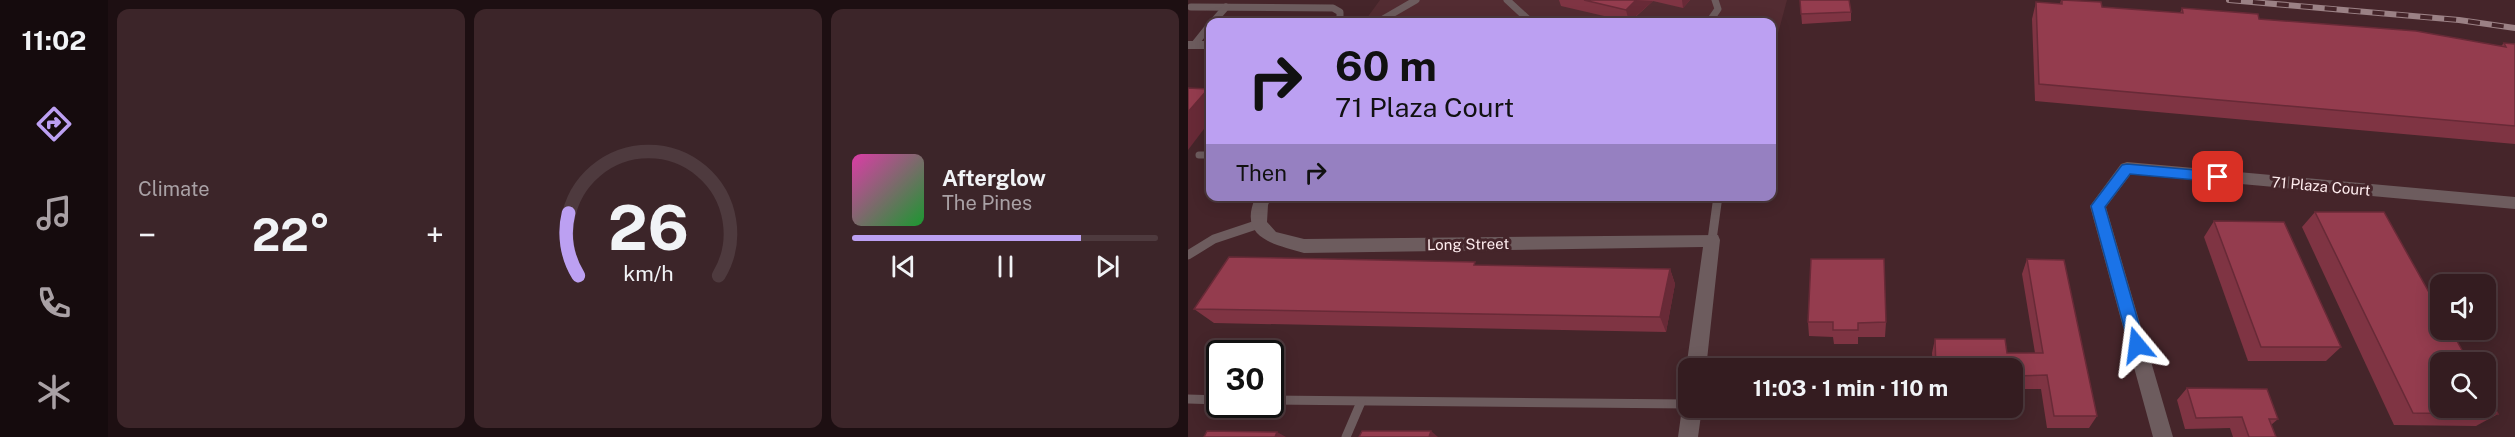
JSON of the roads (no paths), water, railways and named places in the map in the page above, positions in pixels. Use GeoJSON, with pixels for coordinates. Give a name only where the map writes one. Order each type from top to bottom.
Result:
{"type":"FeatureCollection","features":[{"type":"Feature","properties":{"kind":"street","name":"71 Plaza Court"},"geometry":{"type":"LineString","coordinates":[[2163,437],[2098,206],[2127,168],[2515,203]]}},
{"type":"Feature","properties":{"kind":"street"},"geometry":{"type":"LineString","coordinates":[[1260,224],[1262,201]]}},
{"type":"Feature","properties":{"kind":"street","name":"Long Street"},"geometry":{"type":"LineString","coordinates":[[1260,224],[1270,237],[1304,246],[1712,240]]}},
{"type":"Feature","properties":{"kind":"street"},"geometry":{"type":"LineString","coordinates":[[1697,358],[1712,240]]}},
{"type":"Feature","properties":{"kind":"street"},"geometry":{"type":"LineString","coordinates":[[1688,437],[1691,418]]}},
{"type":"Feature","properties":{"kind":"lane"},"geometry":{"type":"LineString","coordinates":[[1270,8],[1276,0]]}},
{"type":"Feature","properties":{"kind":"lane"},"geometry":{"type":"LineString","coordinates":[[1325,8],[1330,0]]}},
{"type":"Feature","properties":{"kind":"lane"},"geometry":{"type":"LineString","coordinates":[[1385,18],[1416,0]]}},
{"type":"Feature","properties":{"kind":"lane"},"geometry":{"type":"LineString","coordinates":[[1507,0],[1527,18]]}},
{"type":"Feature","properties":{"kind":"lane"},"geometry":{"type":"LineString","coordinates":[[1712,18],[1718,9],[1715,0]]}},
{"type":"Feature","properties":{"kind":"lane"},"geometry":{"type":"LineString","coordinates":[[1191,7],[1325,8],[1340,12],[1340,18]]}},
{"type":"Feature","properties":{"kind":"lane"},"geometry":{"type":"LineString","coordinates":[[1217,18],[1226,7]]}},
{"type":"Feature","properties":{"kind":"lane"},"geometry":{"type":"LineString","coordinates":[[1191,45],[1206,30]]}},
{"type":"Feature","properties":{"kind":"lane"},"geometry":{"type":"LineString","coordinates":[[1199,155],[1206,155]]}},
{"type":"Feature","properties":{"kind":"lane"},"geometry":{"type":"LineString","coordinates":[[1712,240],[1717,201]]}},
{"type":"Feature","properties":{"kind":"lane"},"geometry":{"type":"LineString","coordinates":[[1188,255],[1214,239],[1260,224]]}},
{"type":"Feature","properties":{"kind":"lane"},"geometry":{"type":"LineString","coordinates":[[1188,399],[1206,400]]}},
{"type":"Feature","properties":{"kind":"lane"},"geometry":{"type":"LineString","coordinates":[[1284,400],[1678,404]]}},
{"type":"Feature","properties":{"kind":"lane"},"geometry":{"type":"LineString","coordinates":[[1346,437],[1361,402]]}},
{"type":"Feature","properties":{"kind":"railway"},"geometry":{"type":"LineString","coordinates":[[2229,0],[2459,20],[2515,28]]}}]}
